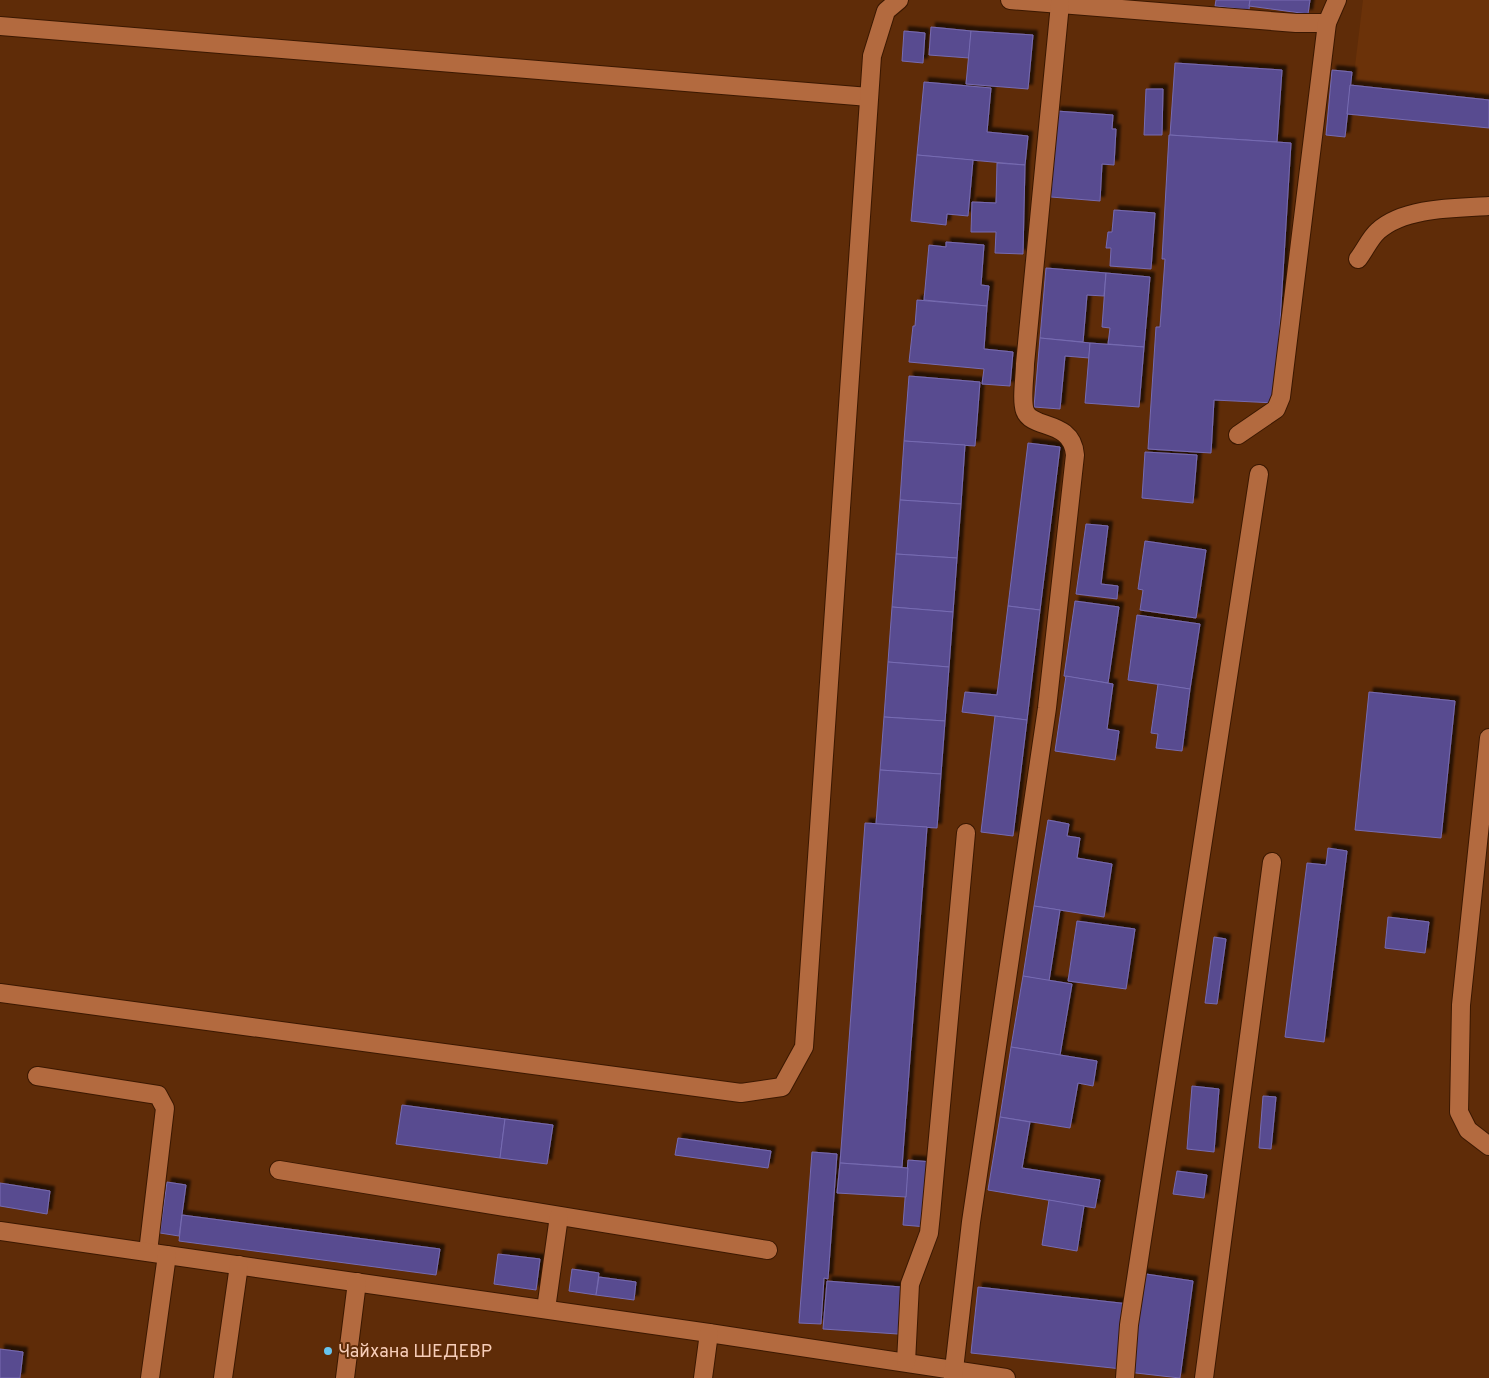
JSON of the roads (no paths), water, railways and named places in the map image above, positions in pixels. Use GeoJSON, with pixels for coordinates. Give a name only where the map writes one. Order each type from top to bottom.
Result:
{"type":"FeatureCollection","features":[{"type":"Feature","properties":{"kind":"lane"},"geometry":{"type":"LineString","coordinates":[[0,993],[741,1094],[782,1087],[804,1047],[872,56],[886,11],[899,0]]}},
{"type":"Feature","properties":{"kind":"lane"},"geometry":{"type":"LineString","coordinates":[[1010,0],[1296,23],[1327,23]]}},
{"type":"Feature","properties":{"kind":"lane"},"geometry":{"type":"LineString","coordinates":[[1238,436],[1276,409],[1282,397],[1327,23],[1337,0]]}},
{"type":"Feature","properties":{"kind":"lane"},"geometry":{"type":"LineString","coordinates":[[954,1374],[971,1222],[1047,708],[1075,454],[1074,445],[1066,435],[1057,428],[1032,418],[1025,412],[1024,398],[1025,364],[1060,4]]}},
{"type":"Feature","properties":{"kind":"lane"},"geometry":{"type":"LineString","coordinates":[[0,26],[869,97]]}},
{"type":"Feature","properties":{"kind":"lane"},"geometry":{"type":"LineString","coordinates":[[1358,259],[1378,231],[1400,217],[1444,209],[1489,206]]}},
{"type":"Feature","properties":{"kind":"lane"},"geometry":{"type":"LineString","coordinates":[[1125,1378],[1129,1325],[1259,474]]}},
{"type":"Feature","properties":{"kind":"lane"},"geometry":{"type":"LineString","coordinates":[[1489,738],[1461,1005],[1459,1112],[1468,1130],[1489,1146]]}},
{"type":"Feature","properties":{"kind":"lane"},"geometry":{"type":"LineString","coordinates":[[906,1362],[910,1284],[928,1234],[932,1214],[966,832]]}},
{"type":"Feature","properties":{"kind":"lane"},"geometry":{"type":"LineString","coordinates":[[1204,1378],[1272,862]]}},
{"type":"Feature","properties":{"kind":"lane"},"geometry":{"type":"LineString","coordinates":[[37,1076],[158,1095],[165,1108],[148,1252]]}},
{"type":"Feature","properties":{"kind":"lane"},"geometry":{"type":"LineString","coordinates":[[279,1170],[768,1250]]}},
{"type":"Feature","properties":{"kind":"lane"},"geometry":{"type":"LineString","coordinates":[[546,1309],[559,1216]]}},
{"type":"Feature","properties":{"kind":"lane"},"geometry":{"type":"LineString","coordinates":[[0,1230],[708,1332],[906,1362],[954,1374],[1006,1378]]}},
{"type":"Feature","properties":{"kind":"lane"},"geometry":{"type":"LineString","coordinates":[[150,1378],[167,1255]]}},
{"type":"Feature","properties":{"kind":"lane"},"geometry":{"type":"LineString","coordinates":[[223,1378],[239,1265]]}},
{"type":"Feature","properties":{"kind":"lane"},"geometry":{"type":"LineString","coordinates":[[345,1378],[357,1282]]}},
{"type":"Feature","properties":{"kind":"lane"},"geometry":{"type":"LineString","coordinates":[[703,1378],[708,1332]]}},
{"type":"Feature","properties":{"kind":"place","name":"Чайхана ШЕДЕВР"},"geometry":{"type":"Point","coordinates":[328,1351]}}]}
